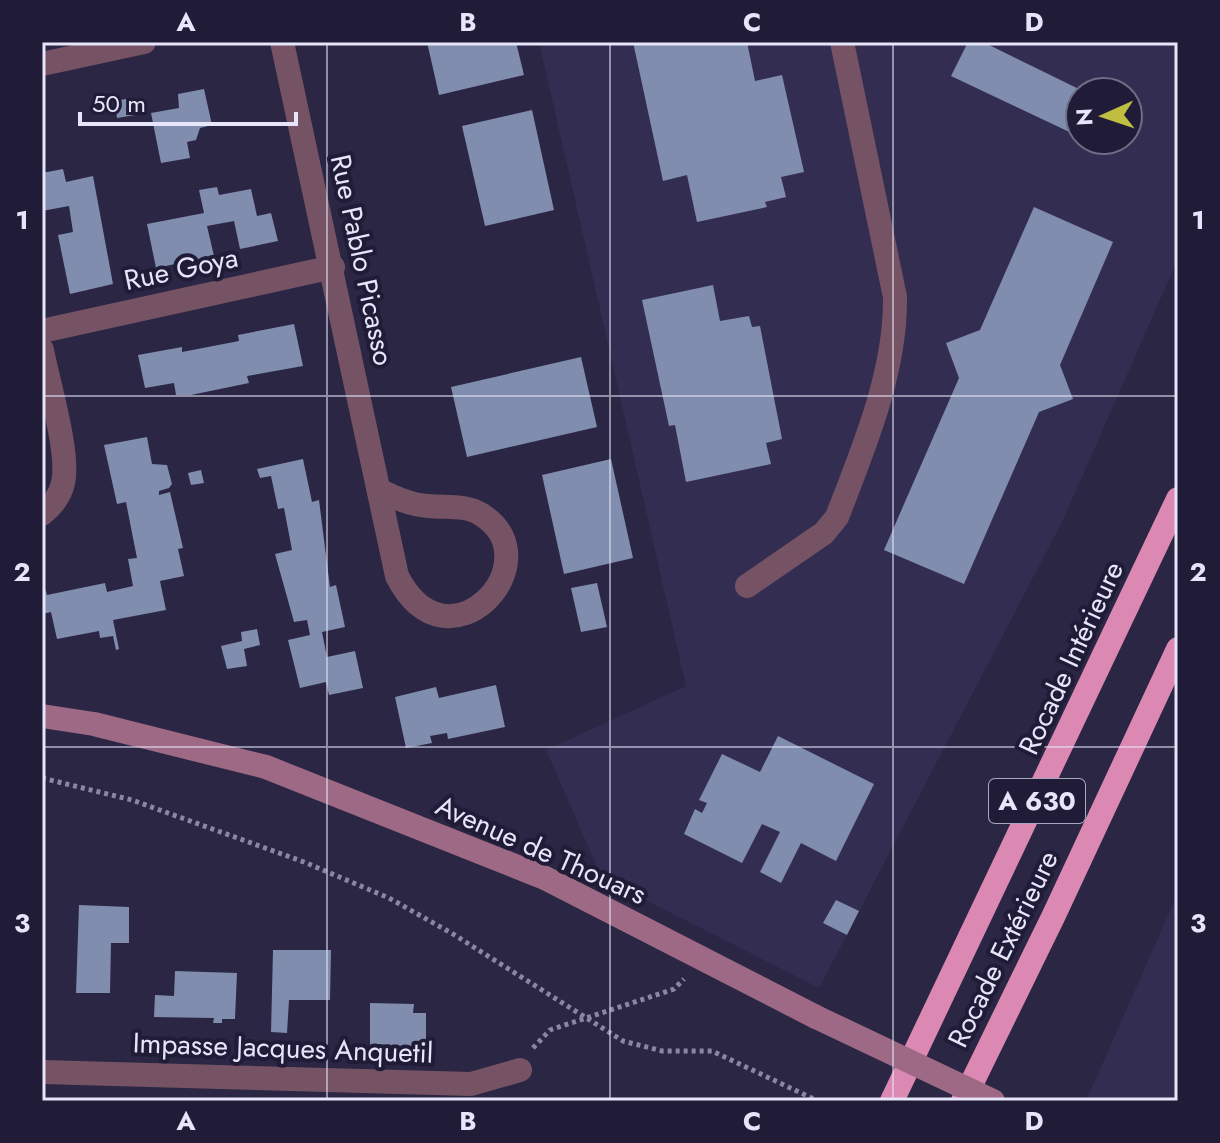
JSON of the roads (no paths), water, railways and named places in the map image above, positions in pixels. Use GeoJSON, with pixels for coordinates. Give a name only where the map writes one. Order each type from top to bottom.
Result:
{"type":"FeatureCollection","features":[{"type":"Feature","properties":{"kind":"highway","name":"Rocade Intérieure"},"geometry":{"type":"LineString","coordinates":[[892,1101],[1178,499]]}},
{"type":"Feature","properties":{"kind":"highway","name":"Rocade Extérieure"},"geometry":{"type":"LineString","coordinates":[[963,1101],[1178,649]]}},
{"type":"Feature","properties":{"kind":"street"},"geometry":{"type":"LineString","coordinates":[[42,64],[144,42]]}},
{"type":"Feature","properties":{"kind":"street","name":"Rue Pablo Picasso"},"geometry":{"type":"LineString","coordinates":[[282,42],[333,267],[397,576],[409,598],[426,611],[460,614],[481,607],[495,593],[505,576],[505,555],[499,532],[482,514],[460,507],[412,504],[381,491]]}},
{"type":"Feature","properties":{"kind":"street"},"geometry":{"type":"LineString","coordinates":[[747,586],[824,533],[837,517],[890,364],[895,297],[842,42]]}},
{"type":"Feature","properties":{"kind":"street","name":"Rue Goya"},"geometry":{"type":"LineString","coordinates":[[42,331],[333,267]]}},
{"type":"Feature","properties":{"kind":"street"},"geometry":{"type":"LineString","coordinates":[[42,350],[64,460],[63,482],[56,501],[42,514]]}},
{"type":"Feature","properties":{"kind":"street","name":"Avenue de Thouars"},"geometry":{"type":"LineString","coordinates":[[42,716],[94,724],[266,767],[545,878],[816,1017],[993,1101]]}},
{"type":"Feature","properties":{"kind":"street","name":"Impasse Jacques Anquetil"},"geometry":{"type":"LineString","coordinates":[[42,1072],[471,1084],[520,1070]]}}]}
